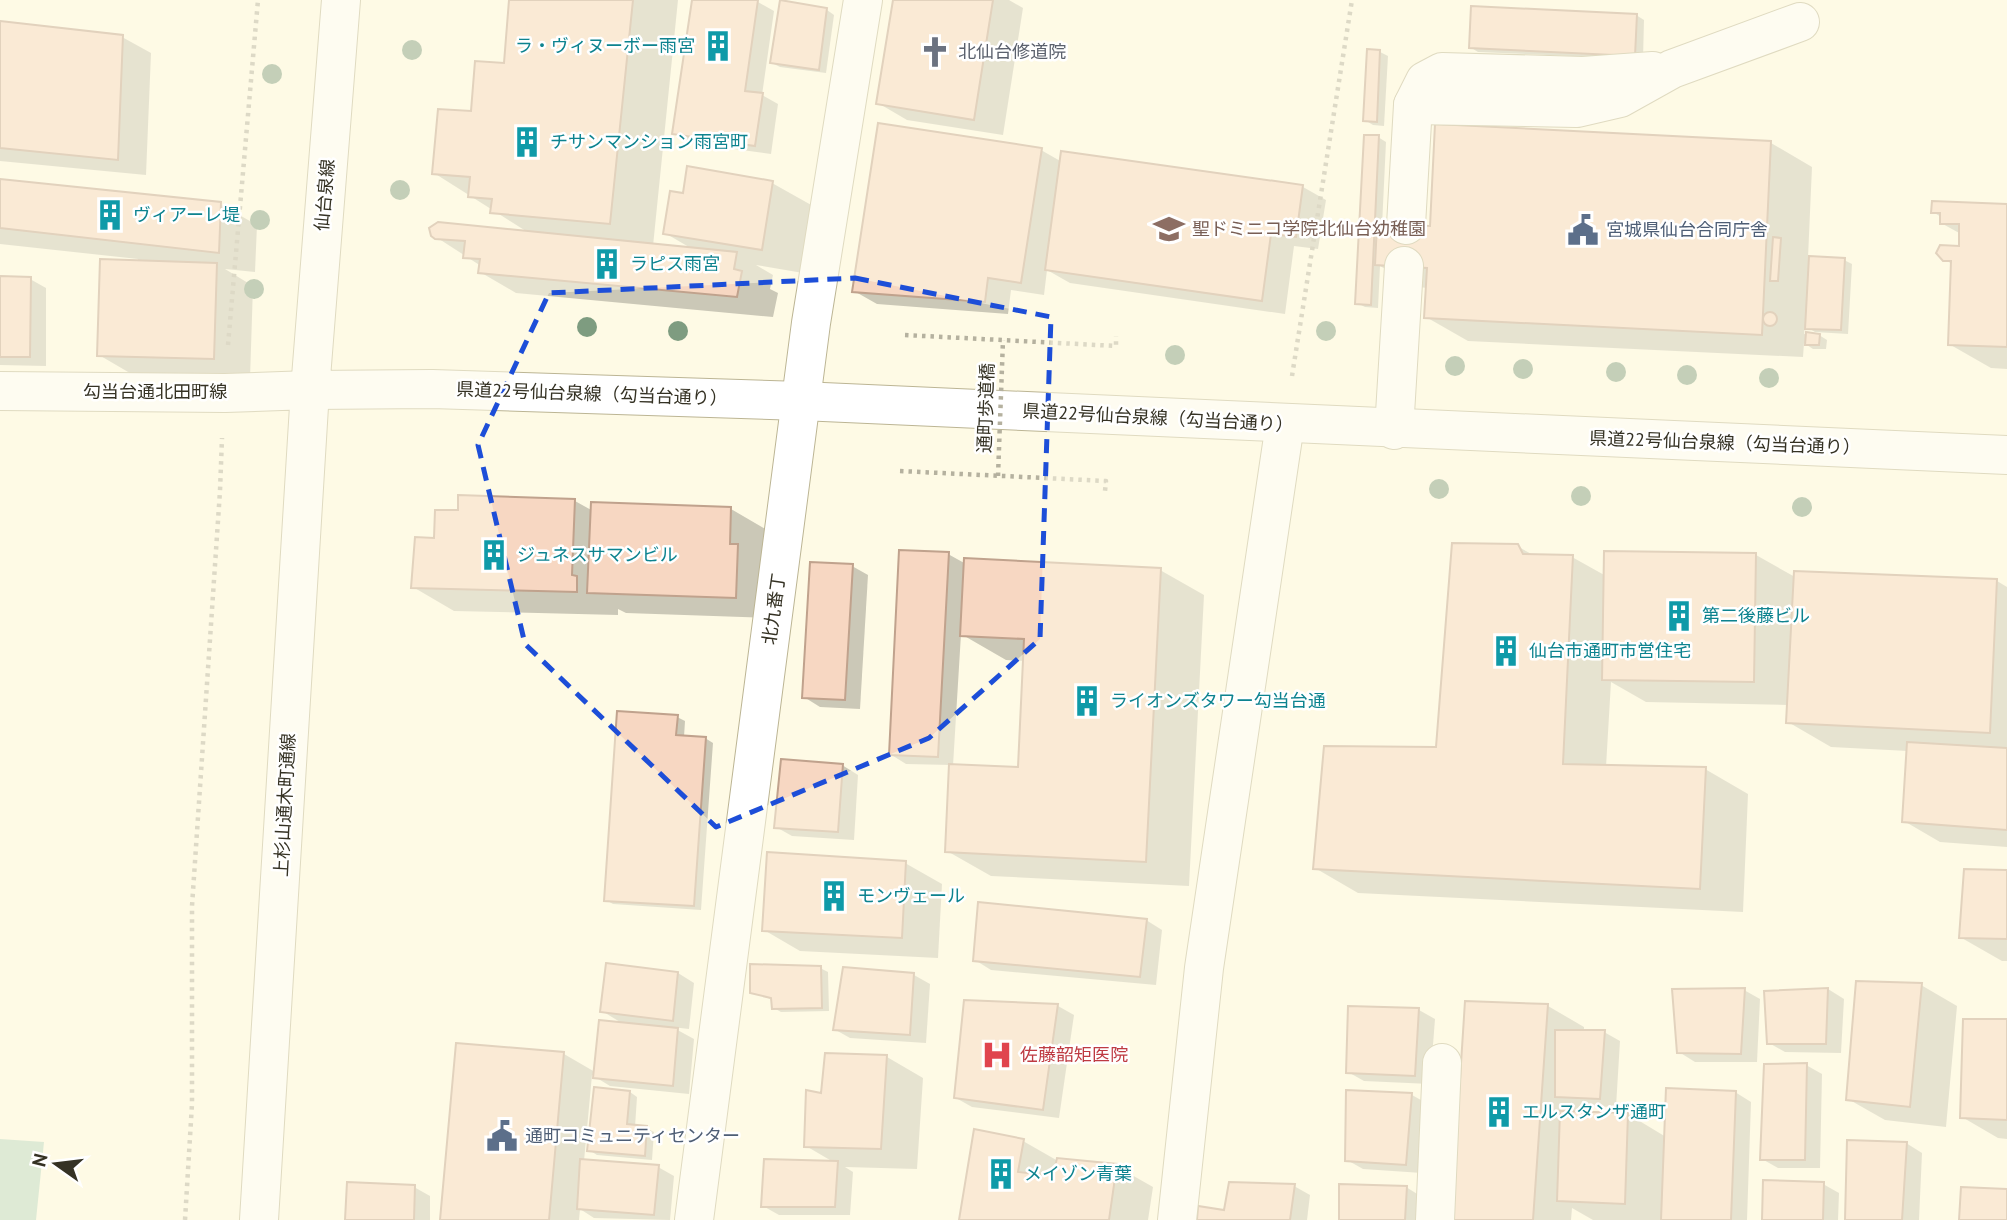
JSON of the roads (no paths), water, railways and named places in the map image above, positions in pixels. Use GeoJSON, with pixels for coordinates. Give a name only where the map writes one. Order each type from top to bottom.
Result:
{"type":"FeatureCollection","features":[{"type":"Feature","properties":{"kind":"street","name":"仙台泉線"},"geometry":{"type":"LineString","coordinates":[[310,390],[341,0]]}},
{"type":"Feature","properties":{"kind":"street","name":"北九番丁"},"geometry":{"type":"LineString","coordinates":[[694,1220],[811,323],[863,0]]}},
{"type":"Feature","properties":{"kind":"street"},"geometry":{"type":"LineString","coordinates":[[1406,225],[1413,105],[1425,81],[1442,72],[1583,76],[1672,69],[1800,22]]}},
{"type":"Feature","properties":{"kind":"street"},"geometry":{"type":"LineString","coordinates":[[1394,430],[1405,266]]}},
{"type":"Feature","properties":{"kind":"street","name":"県道22号仙台泉線（勾当台通り）"},"geometry":{"type":"LineString","coordinates":[[310,390],[432,389],[801,401],[1394,430],[2007,455]]}},
{"type":"Feature","properties":{"kind":"street","name":"勾当台通北田町線"},"geometry":{"type":"LineString","coordinates":[[0,391],[225,393],[310,390]]}},
{"type":"Feature","properties":{"kind":"street","name":"上杉山通木町通線"},"geometry":{"type":"LineString","coordinates":[[260,1220],[310,390]]}},
{"type":"Feature","properties":{"kind":"street"},"geometry":{"type":"LineString","coordinates":[[1177,1220],[1204,968],[1285,424]]}},
{"type":"Feature","properties":{"kind":"street"},"geometry":{"type":"LineString","coordinates":[[1435,1220],[1442,1063]]}},
{"type":"Feature","properties":{"kind":"place","name":"ラ・ヴィヌーボー雨宮"},"geometry":{"type":"Point","coordinates":[718,46]}},
{"type":"Feature","properties":{"kind":"place","name":"北仙台修道院"},"geometry":{"type":"Point","coordinates":[935,52]}},
{"type":"Feature","properties":{"kind":"place","name":"チサンマンション雨宮町"},"geometry":{"type":"Point","coordinates":[527,142]}},
{"type":"Feature","properties":{"kind":"place","name":"ヴィアーレ堤"},"geometry":{"type":"Point","coordinates":[110,215]}},
{"type":"Feature","properties":{"kind":"place","name":"聖ドミニコ学院北仙台幼稚園"},"geometry":{"type":"Point","coordinates":[1169,229]}},
{"type":"Feature","properties":{"kind":"place","name":"宮城県仙台合同庁舎"},"geometry":{"type":"Point","coordinates":[1583,230]}},
{"type":"Feature","properties":{"kind":"place","name":"ラピス雨宮"},"geometry":{"type":"Point","coordinates":[607,264]}},
{"type":"Feature","properties":{"kind":"place","name":"ジュネスサマンビル"},"geometry":{"type":"Point","coordinates":[494,555]}},
{"type":"Feature","properties":{"kind":"place","name":"第二後藤ビル"},"geometry":{"type":"Point","coordinates":[1679,616]}},
{"type":"Feature","properties":{"kind":"place","name":"仙台市通町市営住宅"},"geometry":{"type":"Point","coordinates":[1506,651]}},
{"type":"Feature","properties":{"kind":"place","name":"ライオンズタワー勾当台通"},"geometry":{"type":"Point","coordinates":[1087,701]}},
{"type":"Feature","properties":{"kind":"place","name":"モンヴェール"},"geometry":{"type":"Point","coordinates":[834,896]}},
{"type":"Feature","properties":{"kind":"place","name":"佐藤韶矩医院"},"geometry":{"type":"Point","coordinates":[997,1055]}},
{"type":"Feature","properties":{"kind":"place","name":"エルスタンザ通町"},"geometry":{"type":"Point","coordinates":[1499,1112]}},
{"type":"Feature","properties":{"kind":"place","name":"通町コミュニティセンター"},"geometry":{"type":"Point","coordinates":[502,1136]}},
{"type":"Feature","properties":{"kind":"place","name":"メイゾン青葉"},"geometry":{"type":"Point","coordinates":[1001,1174]}}]}
